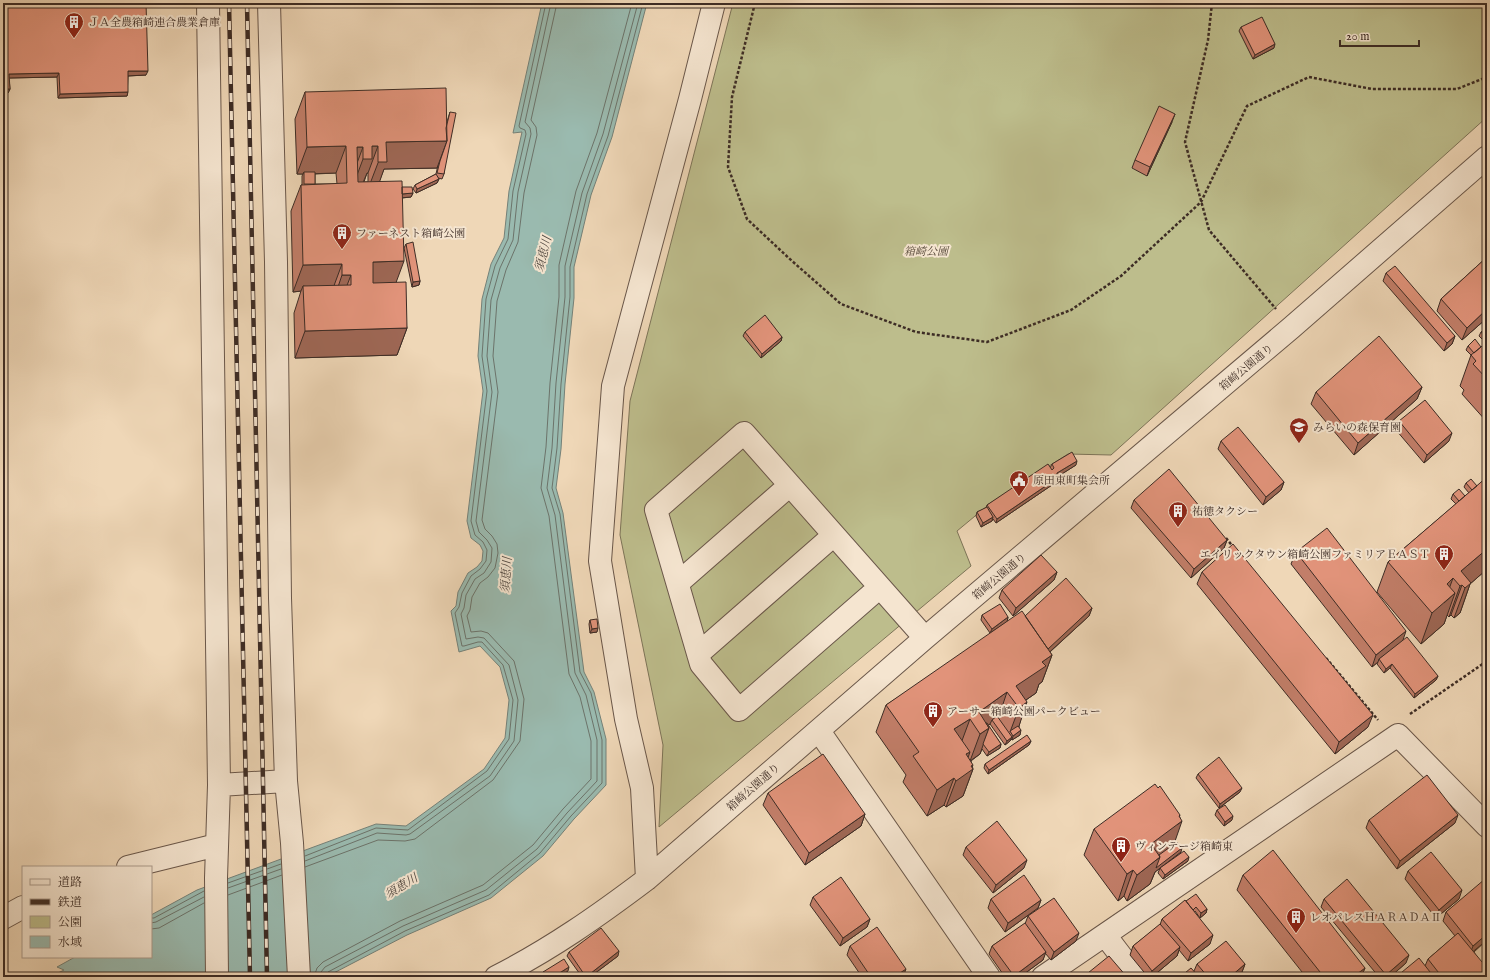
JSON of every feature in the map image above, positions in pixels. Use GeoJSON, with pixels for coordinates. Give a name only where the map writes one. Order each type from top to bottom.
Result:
{"type":"FeatureCollection","features":[{"type":"Feature","properties":{"kind":"street"},"geometry":{"type":"LineString","coordinates":[[208,3],[219,785],[216,878],[217,977]]}},
{"type":"Feature","properties":{"kind":"street"},"geometry":{"type":"LineString","coordinates":[[269,3],[276,262],[280,598],[286,781],[292,843],[299,977]]}},
{"type":"Feature","properties":{"kind":"street"},"geometry":{"type":"LineString","coordinates":[[647,879],[642,788],[626,719],[600,561],[613,386],[690,99],[714,3]]}},
{"type":"Feature","properties":{"kind":"street","name":"箱崎公園通り"},"geometry":{"type":"LineString","coordinates":[[496,977],[524,963],[561,940],[604,912],[647,879],[925,638],[1291,328],[1487,156]]}},
{"type":"Feature","properties":{"kind":"street"},"geometry":{"type":"LineString","coordinates":[[880,588],[739,710],[701,664],[656,510],[744,433],[925,638]]}},
{"type":"Feature","properties":{"kind":"street"},"geometry":{"type":"LineString","coordinates":[[678,583],[790,485]]}},
{"type":"Feature","properties":{"kind":"street"},"geometry":{"type":"LineString","coordinates":[[698,654],[834,535]]}},
{"type":"Feature","properties":{"kind":"street"},"geometry":{"type":"LineString","coordinates":[[819,731],[989,977]]}},
{"type":"Feature","properties":{"kind":"street"},"geometry":{"type":"LineString","coordinates":[[1043,977],[1390,735],[1398,736],[1487,826]]}},
{"type":"Feature","properties":{"kind":"street"},"geometry":{"type":"LineString","coordinates":[[219,785],[286,781]]}},
{"type":"Feature","properties":{"kind":"street"},"geometry":{"type":"LineString","coordinates":[[132,866],[217,845]]}},
{"type":"Feature","properties":{"kind":"street"},"geometry":{"type":"LineString","coordinates":[[3,918],[22,908]]}},
{"type":"Feature","properties":{"kind":"street"},"geometry":{"type":"LineString","coordinates":[[1104,935],[1137,977]]}},
{"type":"Feature","properties":{"kind":"path"},"geometry":{"type":"LineString","coordinates":[[755,3],[732,97],[728,167],[747,219],[841,304],[916,332],[987,342],[1071,310],[1121,276],[1201,202],[1247,106],[1309,77],[1372,89],[1458,89],[1487,77]]}},
{"type":"Feature","properties":{"kind":"path"},"geometry":{"type":"LineString","coordinates":[[1212,3],[1208,40],[1185,142],[1209,230],[1291,328]]}},
{"type":"Feature","properties":{"kind":"path"},"geometry":{"type":"LineString","coordinates":[[1226,538],[1236,550]]}},
{"type":"Feature","properties":{"kind":"path"},"geometry":{"type":"LineString","coordinates":[[1321,652],[1390,735],[1487,661]]}},
{"type":"Feature","properties":{"kind":"green space","name":"箱崎公園"},"geometry":{"type":"Polygon","coordinates":[[[733,3],[1487,3],[1487,117],[1111,455],[1068,454],[992,502],[957,531],[971,566],[659,827],[663,745],[620,535],[630,401],[733,3]]]}},
{"type":"Feature","properties":{"kind":"water","name":"須恵川"},"geometry":{"type":"Polygon","coordinates":[[[542,3],[647,3],[612,137],[591,195],[574,267],[574,298],[565,384],[561,449],[556,488],[563,513],[584,672],[594,692],[606,739],[606,785],[574,819],[543,856],[491,898],[407,935],[326,977],[50,977],[64,970],[57,967],[73,958],[152,958],[152,914],[197,890],[376,824],[406,826],[484,769],[505,738],[509,700],[500,667],[480,646],[459,652],[451,611],[456,606],[458,592],[468,573],[477,567],[482,561],[483,551],[480,545],[471,538],[467,521],[483,391],[478,356],[482,299],[491,264],[504,238],[509,191],[522,132],[513,133],[542,3]]]}},
{"type":"Feature","properties":{"kind":"building","name":"ＪＡ全農箱崎連合農業倉庫"},"geometry":{"type":"Polygon","coordinates":[[[3,3],[146,3],[148,71],[128,71],[128,92],[60,94],[59,73],[9,74],[10,89],[3,89],[3,3]]]}},
{"type":"Feature","properties":{"kind":"building"},"geometry":{"type":"Polygon","coordinates":[[[1262,17],[1275,44],[1255,55],[1241,27],[1262,17]]]}},
{"type":"Feature","properties":{"kind":"building"},"geometry":{"type":"Polygon","coordinates":[[[446,88],[447,141],[386,142],[387,162],[378,162],[378,146],[372,146],[372,159],[363,159],[363,147],[357,147],[358,182],[402,181],[404,261],[373,262],[373,283],[406,282],[407,328],[305,331],[303,286],[351,285],[351,275],[342,275],[342,264],[303,265],[301,185],[347,183],[346,146],[307,147],[305,92],[446,88]]]}},
{"type":"Feature","properties":{"kind":"building"},"geometry":{"type":"Polygon","coordinates":[[[1159,106],[1175,114],[1150,167],[1135,160],[1159,106]]]}},
{"type":"Feature","properties":{"kind":"building"},"geometry":{"type":"Polygon","coordinates":[[[450,112],[456,113],[444,174],[437,173],[447,141],[446,128],[450,112]]]}},
{"type":"Feature","properties":{"kind":"building"},"geometry":{"type":"Polygon","coordinates":[[[304,172],[315,172],[315,184],[304,184],[304,172]]]}},
{"type":"Feature","properties":{"kind":"building"},"geometry":{"type":"Polygon","coordinates":[[[436,174],[439,179],[417,189],[415,185],[436,174]]]}},
{"type":"Feature","properties":{"kind":"building"},"geometry":{"type":"Polygon","coordinates":[[[402,187],[412,187],[413,193],[402,194],[402,187]]]}},
{"type":"Feature","properties":{"kind":"building"},"geometry":{"type":"Polygon","coordinates":[[[413,242],[420,281],[413,282],[406,244],[413,242]]]}},
{"type":"Feature","properties":{"kind":"building"},"geometry":{"type":"Polygon","coordinates":[[[1487,257],[1487,309],[1467,328],[1441,299],[1487,257]]]}},
{"type":"Feature","properties":{"kind":"building"},"geometry":{"type":"Polygon","coordinates":[[[1395,266],[1455,336],[1447,343],[1386,273],[1395,266]]]}},
{"type":"Feature","properties":{"kind":"building"},"geometry":{"type":"Polygon","coordinates":[[[765,315],[782,337],[762,354],[745,332],[765,315]]]}},
{"type":"Feature","properties":{"kind":"building"},"geometry":{"type":"Polygon","coordinates":[[[1486,327],[1487,328],[1487,339],[1481,332],[1486,327]]]}},
{"type":"Feature","properties":{"kind":"building","name":"みらいの森保育園"},"geometry":{"type":"Polygon","coordinates":[[[1379,336],[1422,387],[1358,443],[1316,392],[1379,336]]]}},
{"type":"Feature","properties":{"kind":"building"},"geometry":{"type":"Polygon","coordinates":[[[1475,339],[1481,347],[1474,353],[1468,346],[1475,339]]]}},
{"type":"Feature","properties":{"kind":"building"},"geometry":{"type":"Polygon","coordinates":[[[1487,342],[1487,379],[1473,364],[1476,361],[1471,355],[1487,342]]]}},
{"type":"Feature","properties":{"kind":"building"},"geometry":{"type":"Polygon","coordinates":[[[1425,400],[1452,433],[1427,455],[1399,421],[1425,400]]]}},
{"type":"Feature","properties":{"kind":"building"},"geometry":{"type":"Polygon","coordinates":[[[1238,427],[1284,482],[1266,497],[1221,441],[1238,427]]]}},
{"type":"Feature","properties":{"kind":"building","name":"原田東町集会所"},"geometry":{"type":"Polygon","coordinates":[[[1072,452],[1077,461],[1051,478],[1053,481],[997,519],[987,505],[1048,464],[1052,470],[1054,468],[1052,464],[1072,452]]]}},
{"type":"Feature","properties":{"kind":"building","name":"祐徳タクシー"},"geometry":{"type":"Polygon","coordinates":[[[1169,469],[1227,540],[1194,569],[1134,500],[1169,469]]]}},
{"type":"Feature","properties":{"kind":"building","name":"エイリックタウン箱崎公園ファミリアＥＡＳＴ"},"geometry":{"type":"Polygon","coordinates":[[[1487,477],[1487,549],[1461,571],[1471,583],[1465,588],[1462,585],[1460,586],[1453,578],[1447,584],[1455,593],[1432,613],[1388,562],[1487,477]]]}},
{"type":"Feature","properties":{"kind":"building"},"geometry":{"type":"Polygon","coordinates":[[[1471,479],[1477,486],[1472,490],[1466,483],[1471,479]]]}},
{"type":"Feature","properties":{"kind":"building"},"geometry":{"type":"Polygon","coordinates":[[[1459,489],[1465,496],[1459,501],[1453,494],[1459,489]]]}},
{"type":"Feature","properties":{"kind":"building"},"geometry":{"type":"Polygon","coordinates":[[[987,507],[993,517],[983,523],[977,512],[987,507]]]}},
{"type":"Feature","properties":{"kind":"building"},"geometry":{"type":"Polygon","coordinates":[[[1327,528],[1406,631],[1376,655],[1296,552],[1327,528]]]}},
{"type":"Feature","properties":{"kind":"building"},"geometry":{"type":"Polygon","coordinates":[[[1233,544],[1373,715],[1339,742],[1202,572],[1233,544]]]}},
{"type":"Feature","properties":{"kind":"building"},"geometry":{"type":"Polygon","coordinates":[[[1041,555],[1057,572],[1016,608],[1002,590],[1041,555]]]}},
{"type":"Feature","properties":{"kind":"building"},"geometry":{"type":"Polygon","coordinates":[[[1066,578],[1092,608],[1048,649],[1025,616],[1066,578]]]}},
{"type":"Feature","properties":{"kind":"building"},"geometry":{"type":"Polygon","coordinates":[[[1000,604],[1008,617],[992,629],[982,615],[1000,604]]]}},
{"type":"Feature","properties":{"kind":"building","name":"アーサー箱崎公園パークビュー"},"geometry":{"type":"Polygon","coordinates":[[[1022,611],[1052,655],[1042,662],[1046,666],[1016,686],[1027,702],[1019,708],[1007,692],[979,712],[989,728],[980,734],[970,719],[954,729],[970,752],[966,754],[973,765],[971,766],[973,769],[956,781],[954,778],[937,790],[913,756],[919,752],[886,705],[1022,611]]]}},
{"type":"Feature","properties":{"kind":"building"},"geometry":{"type":"Polygon","coordinates":[[[597,619],[598,628],[592,629],[590,620],[597,619]]]}},
{"type":"Feature","properties":{"kind":"building"},"geometry":{"type":"Polygon","coordinates":[[[1407,637],[1438,676],[1415,694],[1392,664],[1386,669],[1379,659],[1407,637]]]}},
{"type":"Feature","properties":{"kind":"building"},"geometry":{"type":"Polygon","coordinates":[[[997,716],[1012,737],[1007,741],[992,720],[997,716]]]}},
{"type":"Feature","properties":{"kind":"building"},"geometry":{"type":"Polygon","coordinates":[[[986,723],[1001,744],[989,752],[983,744],[989,728],[986,723]]]}},
{"type":"Feature","properties":{"kind":"building"},"geometry":{"type":"Polygon","coordinates":[[[1018,726],[1021,730],[1013,736],[1010,731],[1018,726]]]}},
{"type":"Feature","properties":{"kind":"building"},"geometry":{"type":"Polygon","coordinates":[[[1027,735],[1031,741],[989,770],[985,764],[1027,735]]]}},
{"type":"Feature","properties":{"kind":"building"},"geometry":{"type":"Polygon","coordinates":[[[823,754],[865,814],[809,853],[768,793],[823,754]]]}},
{"type":"Feature","properties":{"kind":"building"},"geometry":{"type":"Polygon","coordinates":[[[1219,757],[1242,788],[1220,804],[1198,774],[1219,757]]]}},
{"type":"Feature","properties":{"kind":"building"},"geometry":{"type":"Polygon","coordinates":[[[1427,775],[1458,815],[1400,861],[1369,820],[1427,775]]]}},
{"type":"Feature","properties":{"kind":"building"},"geometry":{"type":"Polygon","coordinates":[[[1155,784],[1158,788],[1160,786],[1180,815],[1179,816],[1182,821],[1151,844],[1160,857],[1137,875],[1133,870],[1127,874],[1094,829],[1155,784]]]}},
{"type":"Feature","properties":{"kind":"building"},"geometry":{"type":"Polygon","coordinates":[[[1225,805],[1233,816],[1225,822],[1217,810],[1225,805]]]}},
{"type":"Feature","properties":{"kind":"building"},"geometry":{"type":"Polygon","coordinates":[[[997,821],[1027,860],[996,885],[966,847],[997,821]]]}},
{"type":"Feature","properties":{"kind":"building"},"geometry":{"type":"Polygon","coordinates":[[[1177,842],[1182,848],[1156,868],[1160,857],[1159,855],[1177,842]]]}},
{"type":"Feature","properties":{"kind":"building"},"geometry":{"type":"Polygon","coordinates":[[[1273,850],[1365,968],[1353,977],[1324,977],[1243,875],[1273,850]]]}},
{"type":"Feature","properties":{"kind":"building"},"geometry":{"type":"Polygon","coordinates":[[[1184,851],[1189,857],[1165,875],[1160,868],[1184,851]]]}},
{"type":"Feature","properties":{"kind":"building"},"geometry":{"type":"Polygon","coordinates":[[[1431,852],[1462,890],[1439,910],[1408,871],[1431,852]]]}},
{"type":"Feature","properties":{"kind":"building"},"geometry":{"type":"Polygon","coordinates":[[[1024,875],[1041,900],[1008,923],[991,899],[1024,875]]]}},
{"type":"Feature","properties":{"kind":"building"},"geometry":{"type":"Polygon","coordinates":[[[841,877],[870,919],[843,938],[813,897],[841,877]]]}},
{"type":"Feature","properties":{"kind":"building"},"geometry":{"type":"Polygon","coordinates":[[[1347,879],[1409,955],[1386,975],[1324,899],[1347,879]]]}},
{"type":"Feature","properties":{"kind":"building"},"geometry":{"type":"Polygon","coordinates":[[[1485,879],[1487,881],[1487,934],[1473,946],[1446,912],[1485,879]]]}},
{"type":"Feature","properties":{"kind":"building"},"geometry":{"type":"Polygon","coordinates":[[[1196,894],[1207,909],[1201,913],[1196,907],[1193,910],[1186,901],[1196,894]]]}},
{"type":"Feature","properties":{"kind":"building"},"geometry":{"type":"Polygon","coordinates":[[[1054,898],[1079,933],[1054,952],[1028,916],[1054,898]]]}},
{"type":"Feature","properties":{"kind":"building"},"geometry":{"type":"Polygon","coordinates":[[[1185,900],[1213,935],[1191,953],[1162,919],[1185,900]]]}},
{"type":"Feature","properties":{"kind":"building"},"geometry":{"type":"Polygon","coordinates":[[[1025,923],[1046,952],[1014,976],[992,946],[1025,923]]]}},
{"type":"Feature","properties":{"kind":"building"},"geometry":{"type":"Polygon","coordinates":[[[1160,924],[1180,947],[1152,971],[1133,946],[1160,924]]]}},
{"type":"Feature","properties":{"kind":"building"},"geometry":{"type":"Polygon","coordinates":[[[877,927],[906,969],[894,977],[871,977],[850,946],[877,927]]]}},
{"type":"Feature","properties":{"kind":"building"},"geometry":{"type":"Polygon","coordinates":[[[601,928],[619,951],[586,977],[569,952],[601,928]]]}},
{"type":"Feature","properties":{"kind":"building"},"geometry":{"type":"Polygon","coordinates":[[[1458,933],[1487,968],[1487,977],[1442,977],[1428,959],[1458,933]]]}},
{"type":"Feature","properties":{"kind":"building"},"geometry":{"type":"Polygon","coordinates":[[[1226,941],[1245,964],[1230,977],[1208,977],[1197,964],[1226,941]]]}},
{"type":"Feature","properties":{"kind":"building"},"geometry":{"type":"Polygon","coordinates":[[[1109,956],[1127,977],[1083,977],[1109,956]]]}},
{"type":"Feature","properties":{"kind":"building"},"geometry":{"type":"Polygon","coordinates":[[[1419,958],[1434,977],[1396,977],[1419,958]]]}},
{"type":"Feature","properties":{"kind":"building"},"geometry":{"type":"Polygon","coordinates":[[[564,959],[569,967],[553,977],[546,977],[543,972],[564,959]]]}},
{"type":"Feature","properties":{"kind":"building"},"geometry":{"type":"Polygon","coordinates":[[[1191,968],[1199,977],[1180,977],[1191,968]]]}},
{"type":"Feature","properties":{"kind":"railway"},"geometry":{"type":"LineString","coordinates":[[229,3],[250,977]]}},
{"type":"Feature","properties":{"kind":"railway"},"geometry":{"type":"LineString","coordinates":[[247,3],[267,977]]}},
{"type":"Feature","properties":{"kind":"place","name":"ＪＡ全農箱崎連合農業倉庫"},"geometry":{"type":"Point","coordinates":[74,39]}},
{"type":"Feature","properties":{"kind":"place","name":"ファーネスト箱崎公園"},"geometry":{"type":"Point","coordinates":[342,250]}},
{"type":"Feature","properties":{"kind":"place","name":"みらいの森保育園"},"geometry":{"type":"Point","coordinates":[1299,444]}},
{"type":"Feature","properties":{"kind":"place","name":"原田東町集会所"},"geometry":{"type":"Point","coordinates":[1019,497]}},
{"type":"Feature","properties":{"kind":"place","name":"祐徳タクシー"},"geometry":{"type":"Point","coordinates":[1178,528]}},
{"type":"Feature","properties":{"kind":"place","name":"エイリックタウン箱崎公園ファミリアＥＡＳＴ"},"geometry":{"type":"Point","coordinates":[1444,571]}},
{"type":"Feature","properties":{"kind":"place","name":"アーサー箱崎公園パークビュー"},"geometry":{"type":"Point","coordinates":[933,728]}},
{"type":"Feature","properties":{"kind":"place","name":"ヴィンテージ箱崎東"},"geometry":{"type":"Point","coordinates":[1121,863]}},
{"type":"Feature","properties":{"kind":"place","name":"レオパレスＨＡＲＡＤＡⅡ"},"geometry":{"type":"Point","coordinates":[1296,934]}}]}
